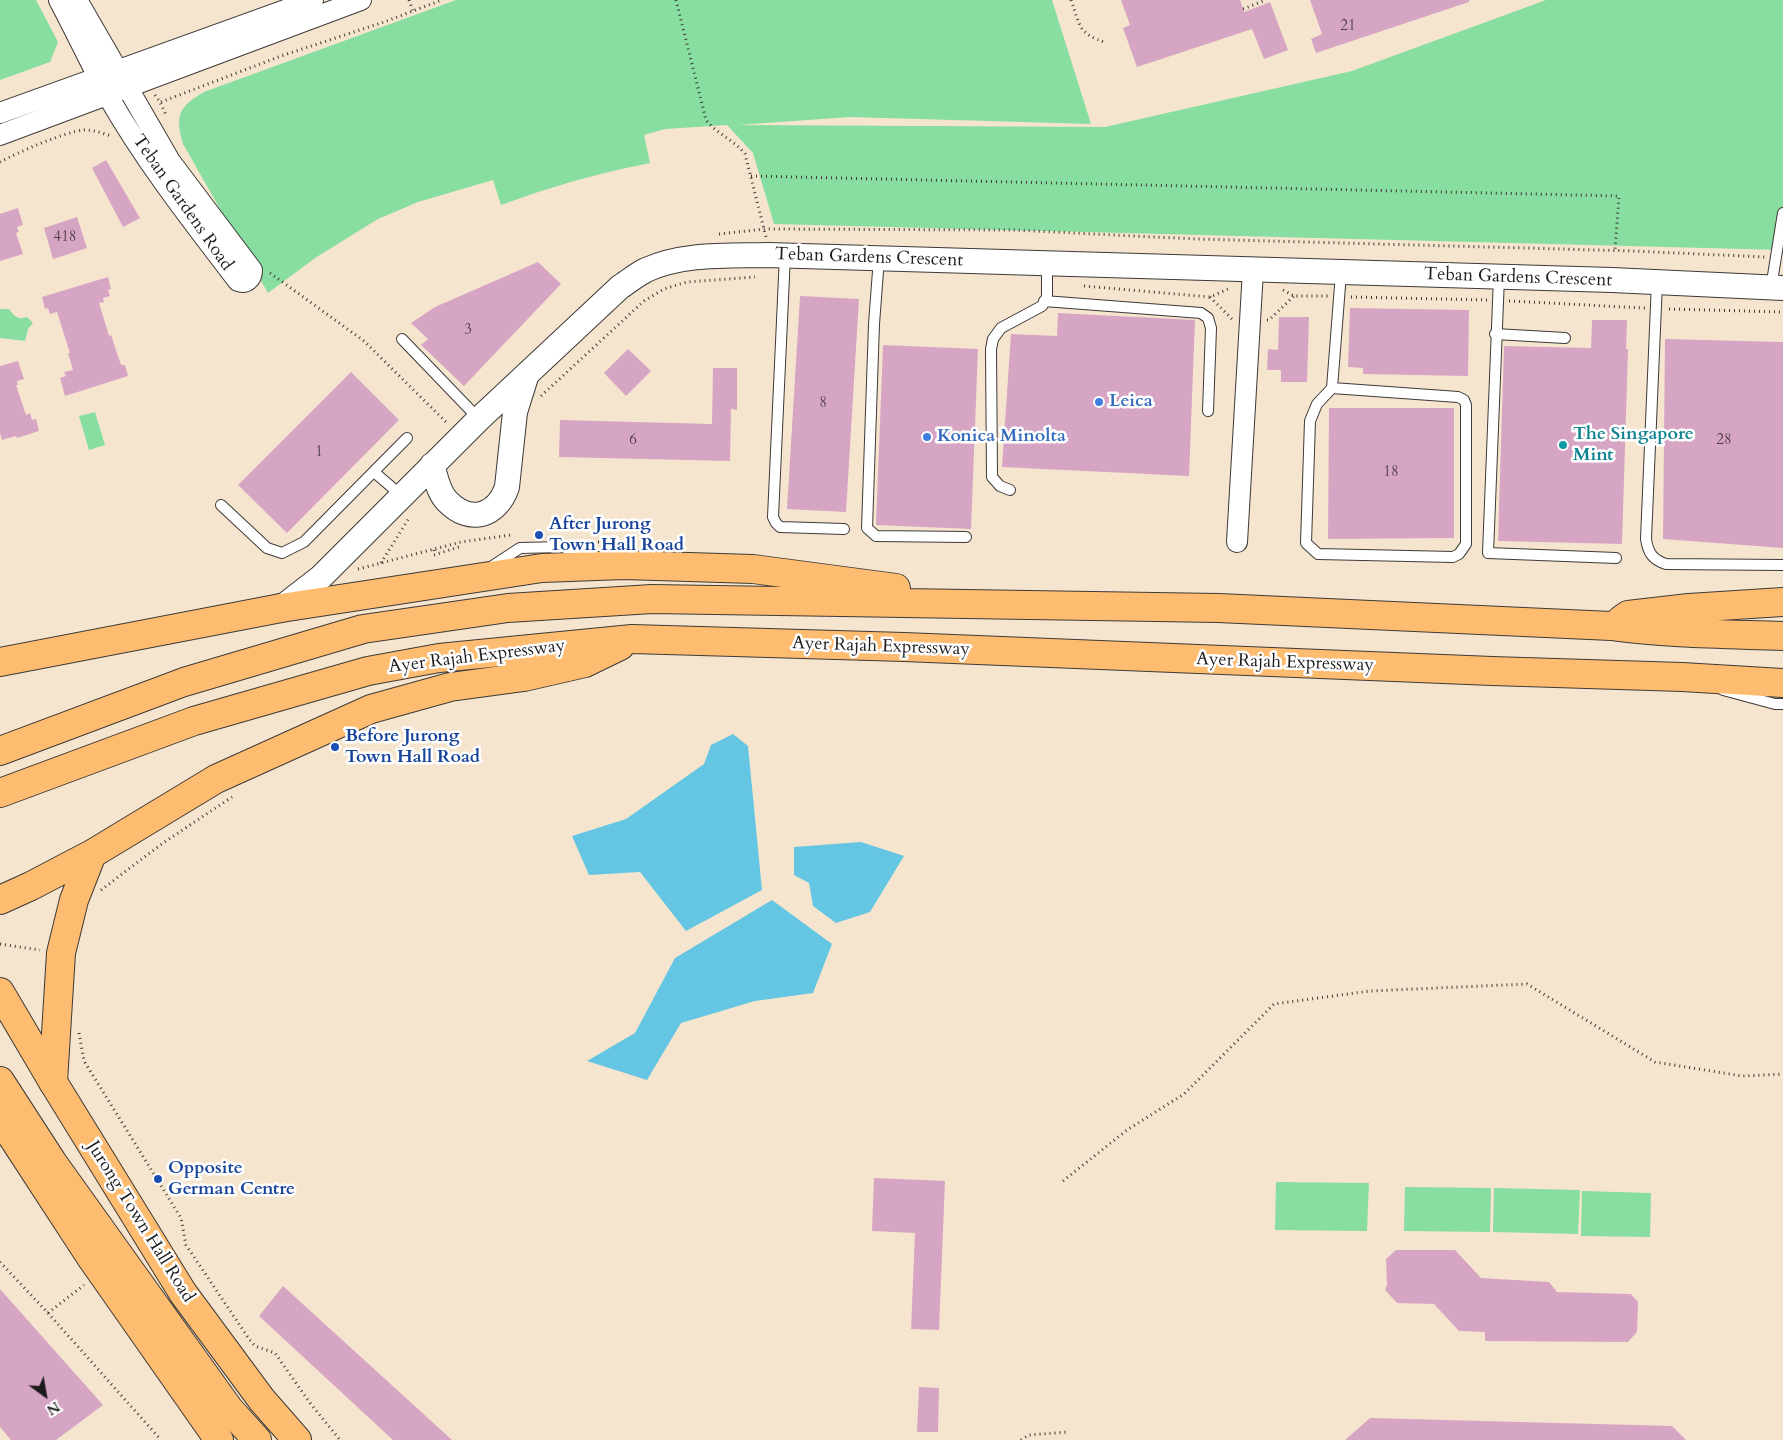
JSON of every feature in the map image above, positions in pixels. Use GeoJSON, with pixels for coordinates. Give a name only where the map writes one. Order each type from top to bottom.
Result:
{"type":"FeatureCollection","features":[{"type":"Feature","properties":{"kind":"main road"},"geometry":{"type":"LineString","coordinates":[[0,662],[281,608],[542,568],[624,565],[753,569],[1027,605]]}},
{"type":"Feature","properties":{"kind":"main road"},"geometry":{"type":"LineString","coordinates":[[0,751],[184,682],[363,629],[508,608],[652,599],[1218,608],[1611,626],[1646,631],[1783,636]]}},
{"type":"Feature","properties":{"kind":"main road"},"geometry":{"type":"LineString","coordinates":[[1611,626],[1628,615],[1689,608],[1783,602]]}},
{"type":"Feature","properties":{"kind":"main road"},"geometry":{"type":"LineString","coordinates":[[0,900],[363,719],[450,687],[524,677],[585,663],[605,655],[632,639]]}},
{"type":"Feature","properties":{"kind":"main road","name":"Ayer Rajah Expressway"},"geometry":{"type":"LineString","coordinates":[[0,793],[194,721],[368,671],[439,658],[632,639],[904,647],[1492,672],[1682,677],[1783,683]]}},
{"type":"Feature","properties":{"kind":"main road"},"geometry":{"type":"LineString","coordinates":[[53,1082],[61,953],[74,900],[92,854]]}},
{"type":"Feature","properties":{"kind":"main road","name":"Jurong Town Hall Road"},"geometry":{"type":"LineString","coordinates":[[0,992],[183,1293],[262,1400],[297,1440]]}},
{"type":"Feature","properties":{"kind":"main road","name":"Jurong Town Hall Road"},"geometry":{"type":"LineString","coordinates":[[0,1082],[53,1163],[216,1429]]}},
{"type":"Feature","properties":{"kind":"main road","name":"Jurong Town Hall Road"},"geometry":{"type":"LineString","coordinates":[[0,1118],[92,1259],[216,1429],[257,1440]]}},
{"type":"Feature","properties":{"kind":"main road"},"geometry":{"type":"LineString","coordinates":[[216,1429],[237,1440]]}},
{"type":"Feature","properties":{"kind":"street","name":"Teban Gardens Road"},"geometry":{"type":"LineString","coordinates":[[59,0],[108,73]]}},
{"type":"Feature","properties":{"kind":"street","name":"Teban Gardens Road"},"geometry":{"type":"LineString","coordinates":[[77,0],[108,73],[117,91],[165,182],[238,281],[242,283],[248,281],[252,276],[252,270],[170,161],[140,111],[117,91]]}},
{"type":"Feature","properties":{"kind":"street"},"geometry":{"type":"LineString","coordinates":[[0,113],[313,0]]}},
{"type":"Feature","properties":{"kind":"street"},"geometry":{"type":"LineString","coordinates":[[0,135],[361,0]]}},
{"type":"Feature","properties":{"kind":"street","name":"Teban Gardens Crescent"},"geometry":{"type":"LineString","coordinates":[[526,376],[515,412],[507,487],[504,497],[488,511],[478,515],[468,515],[456,509],[446,500],[438,485],[432,466],[479,419],[620,287],[645,271],[674,261],[699,257],[779,262],[879,258],[1047,273],[1252,279],[1341,273],[1657,282],[1777,288]]}},
{"type":"Feature","properties":{"kind":"street"},"geometry":{"type":"LineString","coordinates":[[1237,542],[1252,279]]}},
{"type":"Feature","properties":{"kind":"street"},"geometry":{"type":"LineString","coordinates":[[281,608],[408,504],[432,466]]}},
{"type":"Feature","properties":{"kind":"lane"},"geometry":{"type":"LineString","coordinates":[[1777,288],[1776,258],[1783,213]]}},
{"type":"Feature","properties":{"kind":"lane"},"geometry":{"type":"LineString","coordinates":[[879,258],[874,324],[867,528],[876,536],[966,537]]}},
{"type":"Feature","properties":{"kind":"lane"},"geometry":{"type":"LineString","coordinates":[[779,262],[773,517],[780,527],[844,529]]}},
{"type":"Feature","properties":{"kind":"lane"},"geometry":{"type":"LineString","coordinates":[[1010,490],[1000,486],[992,476],[991,349],[993,339],[1001,328],[1042,306],[1047,297],[1047,273]]}},
{"type":"Feature","properties":{"kind":"lane"},"geometry":{"type":"LineString","coordinates":[[1332,388],[1458,397],[1464,400],[1466,405],[1466,544],[1459,554],[1453,557],[1318,554],[1306,543],[1310,421],[1318,404],[1332,388],[1341,273]]}},
{"type":"Feature","properties":{"kind":"lane"},"geometry":{"type":"LineString","coordinates":[[1499,277],[1495,334],[1488,553],[1616,558]]}},
{"type":"Feature","properties":{"kind":"lane"},"geometry":{"type":"LineString","coordinates":[[1657,282],[1647,549],[1658,562],[1666,564],[1783,565]]}},
{"type":"Feature","properties":{"kind":"lane"},"geometry":{"type":"LineString","coordinates":[[1044,301],[1201,313],[1208,318],[1212,328],[1208,411]]}},
{"type":"Feature","properties":{"kind":"lane"},"geometry":{"type":"LineString","coordinates":[[1495,334],[1565,338]]}},
{"type":"Feature","properties":{"kind":"lane"},"geometry":{"type":"LineString","coordinates":[[402,339],[479,419]]}},
{"type":"Feature","properties":{"kind":"lane"},"geometry":{"type":"LineString","coordinates":[[221,505],[267,548],[282,553],[304,542],[407,438]]}},
{"type":"Feature","properties":{"kind":"lane"},"geometry":{"type":"LineString","coordinates":[[374,472],[408,504]]}},
{"type":"Feature","properties":{"kind":"lane"},"geometry":{"type":"LineString","coordinates":[[1682,677],[1740,695],[1783,704]]}},
{"type":"Feature","properties":{"kind":"lane"},"geometry":{"type":"LineString","coordinates":[[226,787],[268,768]]}},
{"type":"Feature","properties":{"kind":"path"},"geometry":{"type":"LineString","coordinates":[[409,0],[413,11]]}},
{"type":"Feature","properties":{"kind":"path"},"geometry":{"type":"LineString","coordinates":[[140,111],[281,56],[384,22],[442,0]]}},
{"type":"Feature","properties":{"kind":"path"},"geometry":{"type":"LineString","coordinates":[[538,400],[644,301],[664,289],[687,282],[779,262],[765,229],[745,154],[737,144],[712,127],[706,120],[676,0]]}},
{"type":"Feature","properties":{"kind":"path"},"geometry":{"type":"LineString","coordinates":[[1071,0],[1083,32],[1091,38],[1107,44]]}},
{"type":"Feature","properties":{"kind":"path"},"geometry":{"type":"LineString","coordinates":[[1243,9],[1266,0]]}},
{"type":"Feature","properties":{"kind":"path"},"geometry":{"type":"LineString","coordinates":[[0,162],[13,154],[82,130],[95,130],[104,134]]}},
{"type":"Feature","properties":{"kind":"path"},"geometry":{"type":"LineString","coordinates":[[751,176],[1619,196],[1615,250]]}},
{"type":"Feature","properties":{"kind":"path"},"geometry":{"type":"LineString","coordinates":[[765,229],[1012,230],[1197,239],[1615,250],[1776,258]]}},
{"type":"Feature","properties":{"kind":"path"},"geometry":{"type":"LineString","coordinates":[[252,270],[267,272],[364,341],[454,431]]}},
{"type":"Feature","properties":{"kind":"path"},"geometry":{"type":"LineString","coordinates":[[1047,273],[1210,297],[1252,279],[1280,288],[1294,296],[1498,300],[1656,309],[1783,312]]}},
{"type":"Feature","properties":{"kind":"path"},"geometry":{"type":"LineString","coordinates":[[381,563],[408,504]]}},
{"type":"Feature","properties":{"kind":"path"},"geometry":{"type":"LineString","coordinates":[[356,569],[461,542],[511,536]]}},
{"type":"Feature","properties":{"kind":"path"},"geometry":{"type":"LineString","coordinates":[[434,550],[434,555],[462,546]]}},
{"type":"Feature","properties":{"kind":"path"},"geometry":{"type":"LineString","coordinates":[[96,894],[163,843],[219,804],[226,787]]}},
{"type":"Feature","properties":{"kind":"path"},"geometry":{"type":"LineString","coordinates":[[0,944],[61,953]]}},
{"type":"Feature","properties":{"kind":"path"},"geometry":{"type":"LineString","coordinates":[[1062,1181],[1127,1130],[1184,1094],[1274,1004],[1370,990],[1527,984],[1655,1062],[1742,1076],[1783,1074]]}},
{"type":"Feature","properties":{"kind":"path"},"geometry":{"type":"LineString","coordinates":[[79,1033],[84,1060],[181,1218],[186,1245],[249,1339],[255,1346],[274,1353],[310,1403],[340,1440]]}},
{"type":"Feature","properties":{"kind":"path"},"geometry":{"type":"LineString","coordinates":[[0,1262],[161,1440]]}},
{"type":"Feature","properties":{"kind":"path"},"geometry":{"type":"LineString","coordinates":[[48,1313],[87,1283]]}},
{"type":"Feature","properties":{"kind":"path"},"geometry":{"type":"LineString","coordinates":[[1021,1440],[1029,1435],[1068,1432]]}},
{"type":"Feature","properties":{"kind":"green space"},"geometry":{"type":"Polygon","coordinates":[[[0,0],[36,0],[58,42],[50,62],[0,80],[0,0]]]}},
{"type":"Feature","properties":{"kind":"green space"},"geometry":{"type":"Polygon","coordinates":[[[456,0],[1052,0],[1091,124],[850,117],[738,125],[1105,127],[1352,71],[1546,0],[1783,0],[1783,250],[774,224],[753,153],[727,125],[665,129],[644,135],[650,163],[574,181],[501,205],[493,180],[418,202],[378,219],[315,258],[268,293],[183,144],[179,119],[184,108],[195,97],[204,92],[456,0]]]}},
{"type":"Feature","properties":{"kind":"green space"},"geometry":{"type":"Polygon","coordinates":[[[0,309],[9,309],[17,317],[27,317],[33,323],[28,329],[25,341],[0,338],[0,309]]]}},
{"type":"Feature","properties":{"kind":"green space"},"geometry":{"type":"Polygon","coordinates":[[[95,412],[105,445],[89,450],[79,416],[95,412]]]}},
{"type":"Feature","properties":{"kind":"green space"},"geometry":{"type":"Polygon","coordinates":[[[1276,1182],[1369,1183],[1367,1231],[1275,1230],[1276,1182]]]}},
{"type":"Feature","properties":{"kind":"green space"},"geometry":{"type":"Polygon","coordinates":[[[1405,1187],[1491,1188],[1490,1232],[1404,1231],[1405,1187]]]}},
{"type":"Feature","properties":{"kind":"green space"},"geometry":{"type":"Polygon","coordinates":[[[1494,1188],[1580,1190],[1578,1234],[1493,1232],[1494,1188]]]}},
{"type":"Feature","properties":{"kind":"green space"},"geometry":{"type":"Polygon","coordinates":[[[1582,1191],[1651,1193],[1650,1237],[1581,1236],[1582,1191]]]}},
{"type":"Feature","properties":{"kind":"water"},"geometry":{"type":"Polygon","coordinates":[[[733,734],[748,746],[762,890],[686,931],[640,872],[589,875],[572,836],[626,819],[704,764],[711,745],[733,734]]]}},
{"type":"Feature","properties":{"kind":"water"},"geometry":{"type":"Polygon","coordinates":[[[861,842],[904,856],[870,912],[836,923],[813,906],[809,883],[794,875],[794,847],[861,842]]]}},
{"type":"Feature","properties":{"kind":"water"},"geometry":{"type":"Polygon","coordinates":[[[772,900],[832,944],[813,993],[755,1001],[681,1023],[647,1080],[587,1061],[635,1033],[675,958],[772,900]]]}},
{"type":"Feature","properties":{"kind":"building"},"geometry":{"type":"Polygon","coordinates":[[[1121,0],[1240,0],[1244,12],[1270,2],[1288,50],[1264,59],[1252,29],[1137,67],[1123,28],[1130,25],[1121,0]]]}},
{"type":"Feature","properties":{"kind":"building"},"geometry":{"type":"Polygon","coordinates":[[[1310,0],[1469,0],[1469,2],[1316,53],[1311,39],[1322,34],[1310,0]]]}},
{"type":"Feature","properties":{"kind":"building"},"geometry":{"type":"Polygon","coordinates":[[[106,160],[140,218],[123,227],[92,168],[106,160]]]}},
{"type":"Feature","properties":{"kind":"building"},"geometry":{"type":"Polygon","coordinates":[[[18,208],[23,225],[17,227],[19,232],[16,233],[23,254],[0,261],[0,214],[18,208]]]}},
{"type":"Feature","properties":{"kind":"building"},"geometry":{"type":"Polygon","coordinates":[[[77,217],[87,248],[53,259],[44,228],[77,217]]]}},
{"type":"Feature","properties":{"kind":"building"},"geometry":{"type":"Polygon","coordinates":[[[538,262],[561,284],[464,386],[421,345],[428,339],[411,323],[435,307],[538,262]]]}},
{"type":"Feature","properties":{"kind":"building"},"geometry":{"type":"Polygon","coordinates":[[[108,277],[111,289],[108,290],[110,296],[103,298],[104,302],[99,303],[109,336],[111,335],[121,365],[125,365],[128,376],[65,396],[60,378],[66,376],[64,372],[73,370],[68,353],[70,353],[57,312],[50,314],[48,308],[45,309],[42,297],[108,277]]]}},
{"type":"Feature","properties":{"kind":"building"},"geometry":{"type":"Polygon","coordinates":[[[800,296],[859,299],[846,512],[787,509],[800,296]]]}},
{"type":"Feature","properties":{"kind":"building"},"geometry":{"type":"Polygon","coordinates":[[[1350,308],[1469,310],[1468,376],[1363,374],[1363,368],[1348,367],[1350,308]]]}},
{"type":"Feature","properties":{"kind":"building","name":"Leica"},"geometry":{"type":"Polygon","coordinates":[[[1058,313],[1195,320],[1189,476],[1002,467],[1011,334],[1057,336],[1058,313]]]}},
{"type":"Feature","properties":{"kind":"building"},"geometry":{"type":"Polygon","coordinates":[[[1279,317],[1309,317],[1307,382],[1281,382],[1281,370],[1267,370],[1268,349],[1278,350],[1279,317]]]}},
{"type":"Feature","properties":{"kind":"building","name":"The Singapore Mint"},"geometry":{"type":"Polygon","coordinates":[[[1592,320],[1627,320],[1626,349],[1628,349],[1622,544],[1498,541],[1504,346],[1591,348],[1592,320]]]}},
{"type":"Feature","properties":{"kind":"building"},"geometry":{"type":"Polygon","coordinates":[[[1665,339],[1783,342],[1783,548],[1663,539],[1665,339]]]}},
{"type":"Feature","properties":{"kind":"building","name":"Konica Minolta"},"geometry":{"type":"Polygon","coordinates":[[[883,345],[978,349],[971,529],[876,525],[883,345]]]}},
{"type":"Feature","properties":{"kind":"building"},"geometry":{"type":"Polygon","coordinates":[[[628,349],[651,371],[626,396],[604,373],[628,349]]]}},
{"type":"Feature","properties":{"kind":"building"},"geometry":{"type":"Polygon","coordinates":[[[18,361],[24,379],[17,381],[18,385],[16,385],[26,415],[30,413],[32,420],[36,419],[39,431],[17,438],[16,436],[2,440],[0,433],[0,366],[18,361]]]}},
{"type":"Feature","properties":{"kind":"building"},"geometry":{"type":"Polygon","coordinates":[[[713,368],[737,368],[737,410],[731,409],[730,461],[559,457],[560,420],[712,424],[713,368]]]}},
{"type":"Feature","properties":{"kind":"building"},"geometry":{"type":"Polygon","coordinates":[[[351,372],[399,420],[287,533],[238,485],[351,372]]]}},
{"type":"Feature","properties":{"kind":"building"},"geometry":{"type":"Polygon","coordinates":[[[1329,408],[1454,408],[1454,538],[1328,539],[1329,408]]]}},
{"type":"Feature","properties":{"kind":"building"},"geometry":{"type":"Polygon","coordinates":[[[874,1178],[945,1181],[939,1330],[911,1329],[915,1233],[872,1231],[874,1178]]]}},
{"type":"Feature","properties":{"kind":"building"},"geometry":{"type":"Polygon","coordinates":[[[1396,1250],[1455,1250],[1481,1278],[1549,1282],[1557,1292],[1631,1294],[1638,1302],[1637,1332],[1628,1342],[1485,1341],[1485,1332],[1459,1331],[1434,1304],[1397,1303],[1385,1290],[1387,1285],[1386,1259],[1396,1250]]]}},
{"type":"Feature","properties":{"kind":"building"},"geometry":{"type":"Polygon","coordinates":[[[283,1286],[452,1440],[393,1440],[259,1316],[283,1286]]]}},
{"type":"Feature","properties":{"kind":"building"},"geometry":{"type":"Polygon","coordinates":[[[0,1289],[103,1405],[56,1440],[11,1440],[0,1427],[0,1289]]]}},
{"type":"Feature","properties":{"kind":"building"},"geometry":{"type":"Polygon","coordinates":[[[919,1387],[939,1388],[938,1432],[917,1432],[919,1387]]]}},
{"type":"Feature","properties":{"kind":"building"},"geometry":{"type":"Polygon","coordinates":[[[1370,1418],[1672,1426],[1686,1440],[1345,1440],[1370,1418]]]}},
{"type":"Feature","properties":{"kind":"place","name":"Leica"},"geometry":{"type":"Point","coordinates":[1099,402]}},
{"type":"Feature","properties":{"kind":"place","name":"Konica Minolta"},"geometry":{"type":"Point","coordinates":[927,437]}},
{"type":"Feature","properties":{"kind":"place","name":"The Singapore Mint"},"geometry":{"type":"Point","coordinates":[1563,445]}},
{"type":"Feature","properties":{"kind":"place","name":"After Jurong Town Hall Road"},"geometry":{"type":"Point","coordinates":[539,535]}},
{"type":"Feature","properties":{"kind":"place","name":"Before Jurong Town Hall Road"},"geometry":{"type":"Point","coordinates":[335,747]}},
{"type":"Feature","properties":{"kind":"place","name":"Opposite German Centre"},"geometry":{"type":"Point","coordinates":[158,1179]}}]}
